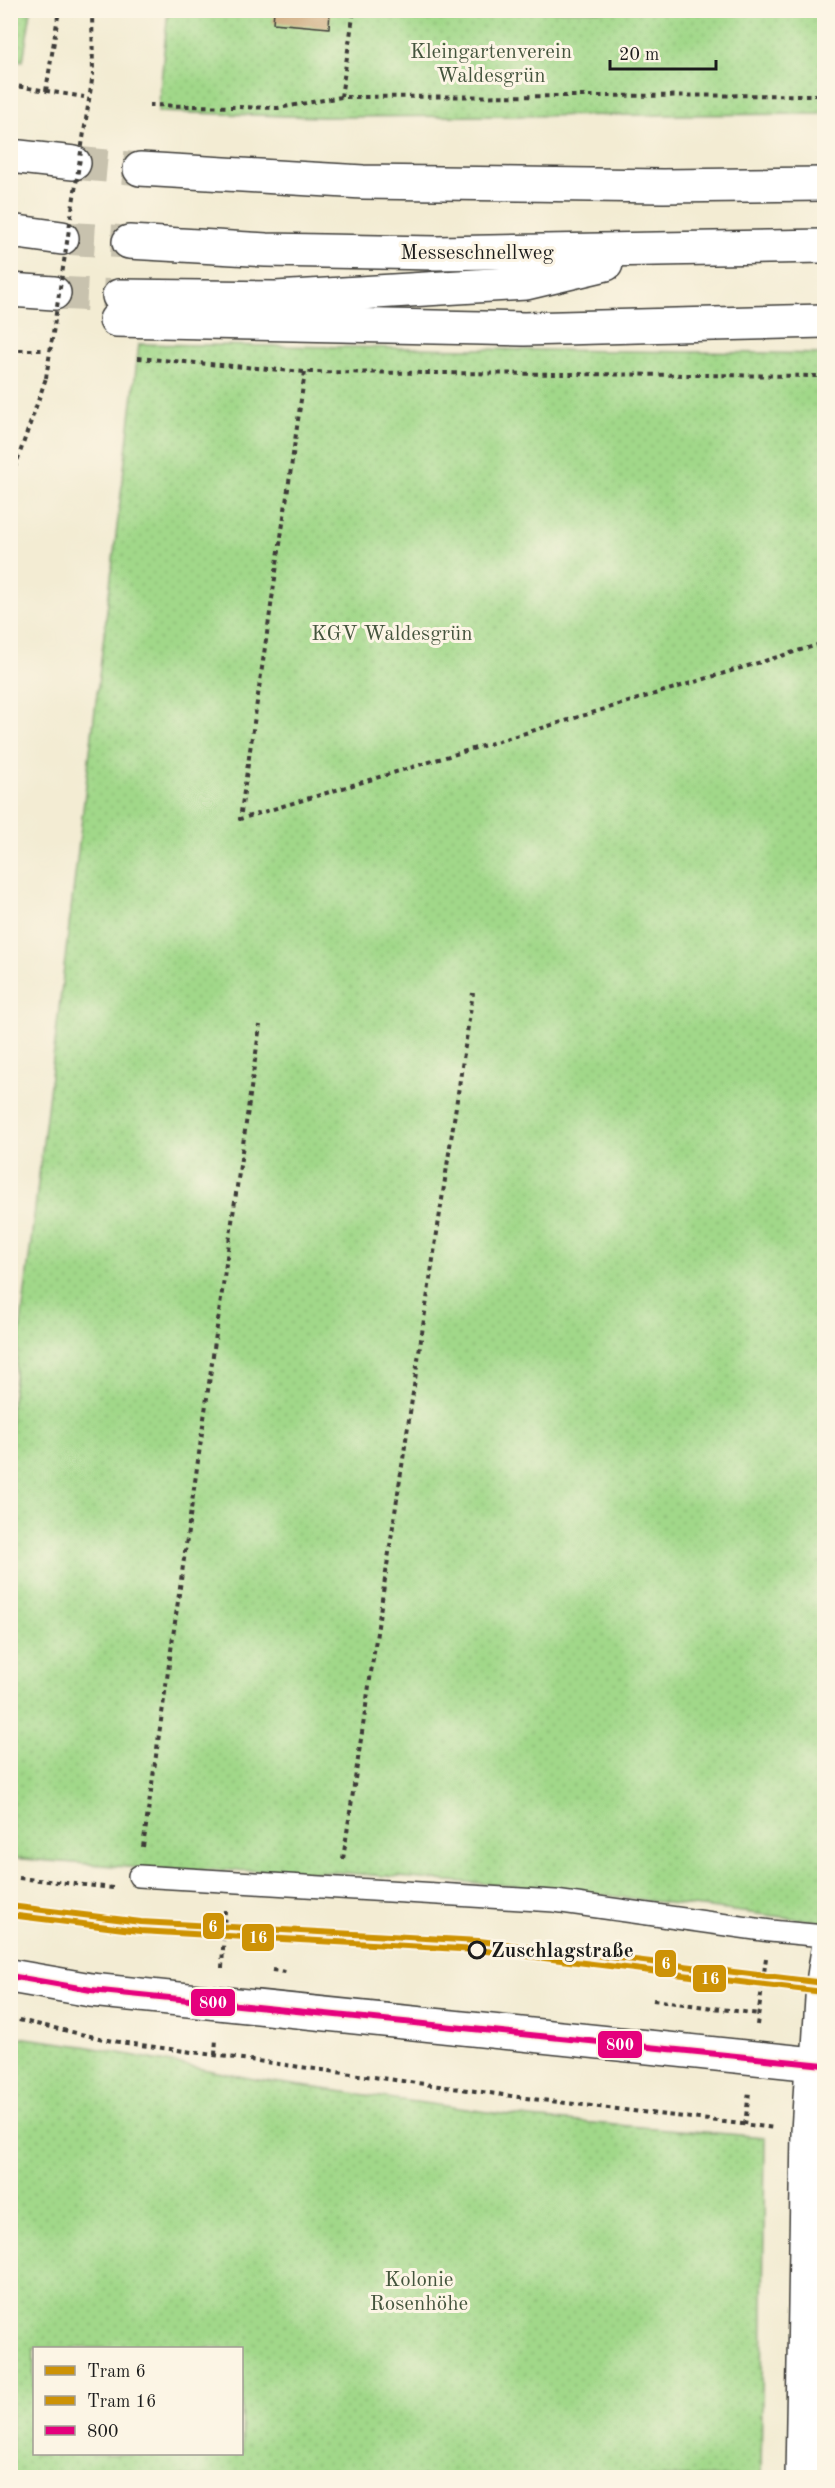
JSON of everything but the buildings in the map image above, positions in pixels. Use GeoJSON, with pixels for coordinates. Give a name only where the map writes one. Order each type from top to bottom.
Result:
{"type":"FeatureCollection","features":[{"type":"Feature","properties":{"kind":"main road"},"geometry":{"type":"LineString","coordinates":[[10,156],[74,163]]}},
{"type":"Feature","properties":{"kind":"main road"},"geometry":{"type":"LineString","coordinates":[[140,169],[363,182],[663,186],[825,184]]}},
{"type":"Feature","properties":{"kind":"main road"},"geometry":{"type":"LineString","coordinates":[[10,231],[62,238]]}},
{"type":"Feature","properties":{"kind":"main road","name":"Messeschnellweg"},"geometry":{"type":"LineString","coordinates":[[129,242],[266,250],[436,254],[825,246]]}},
{"type":"Feature","properties":{"kind":"main road"},"geometry":{"type":"LineString","coordinates":[[666,250],[526,283],[117,308],[524,329],[825,321]]}},
{"type":"Feature","properties":{"kind":"main road"},"geometry":{"type":"LineString","coordinates":[[10,290],[52,303],[10,304]]}},
{"type":"Feature","properties":{"kind":"main road"},"geometry":{"type":"LineString","coordinates":[[10,1976],[91,1990],[818,2064],[808,2132],[802,2478]]}},
{"type":"Feature","properties":{"kind":"lane"},"geometry":{"type":"LineString","coordinates":[[139,1876],[555,1900],[825,1936],[817,1982],[818,2064]]}},
{"type":"Feature","properties":{"kind":"path"},"geometry":{"type":"LineString","coordinates":[[46,92],[59,10]]}},
{"type":"Feature","properties":{"kind":"path"},"geometry":{"type":"LineString","coordinates":[[10,495],[15,467],[46,378],[93,74],[92,10]]}},
{"type":"Feature","properties":{"kind":"path"},"geometry":{"type":"LineString","coordinates":[[341,97],[354,10]]}},
{"type":"Feature","properties":{"kind":"path"},"geometry":{"type":"LineString","coordinates":[[10,85],[84,97]]}},
{"type":"Feature","properties":{"kind":"path"},"geometry":{"type":"LineString","coordinates":[[149,105],[278,108],[341,97],[825,95]]}},
{"type":"Feature","properties":{"kind":"path"},"geometry":{"type":"LineString","coordinates":[[10,350],[43,350]]}},
{"type":"Feature","properties":{"kind":"path"},"geometry":{"type":"LineString","coordinates":[[133,358],[305,372],[825,376]]}},
{"type":"Feature","properties":{"kind":"path"},"geometry":{"type":"LineString","coordinates":[[305,372],[240,819],[825,643]]}},
{"type":"Feature","properties":{"kind":"path"},"geometry":{"type":"LineString","coordinates":[[339,1886],[473,993]]}},
{"type":"Feature","properties":{"kind":"path"},"geometry":{"type":"LineString","coordinates":[[10,1877],[116,1888],[139,1876],[260,1025]]}},
{"type":"Feature","properties":{"kind":"path"},"geometry":{"type":"LineString","coordinates":[[653,2000],[759,2014]]}},
{"type":"Feature","properties":{"kind":"path"},"geometry":{"type":"LineString","coordinates":[[10,2018],[123,2042],[522,2097],[808,2132]]}},
{"type":"Feature","properties":{"kind":"green space"},"geometry":{"type":"Polygon","coordinates":[[[11,10],[31,11],[23,61],[11,59],[11,10]]]}},
{"type":"Feature","properties":{"kind":"green space","name":"Kleingartenverein Waldesgrün"},"geometry":{"type":"Polygon","coordinates":[[[168,11],[824,11],[824,114],[322,117],[158,112],[168,11]]]}},
{"type":"Feature","properties":{"kind":"green space","name":"KGV Waldesgrün"},"geometry":{"type":"Polygon","coordinates":[[[139,344],[824,354],[824,1922],[553,1889],[333,1872],[154,1869],[11,1858],[11,1408],[139,344]]]}},
{"type":"Feature","properties":{"kind":"green space","name":"Kolonie Rosenhöhe"},"geometry":{"type":"Polygon","coordinates":[[[11,2036],[84,2046],[259,2080],[530,2118],[765,2137],[761,2477],[11,2477],[11,2036]]]}},
{"type":"Feature","properties":{"kind":"tunnel"},"geometry":{"type":"LineString","coordinates":[[74,163],[140,169]]}},
{"type":"Feature","properties":{"kind":"tunnel"},"geometry":{"type":"LineString","coordinates":[[62,238],[129,242]]}},
{"type":"Feature","properties":{"kind":"tunnel"},"geometry":{"type":"LineString","coordinates":[[54,293],[119,296]]}},
{"type":"Feature","properties":{"kind":"tram line","name":"6"},"geometry":{"type":"LineString","coordinates":[[10,1906],[141,1922],[479,1941],[824,1983]]}},
{"type":"Feature","properties":{"kind":"tram line","name":"16"},"geometry":{"type":"LineString","coordinates":[[10,1915],[140,1931],[478,1950],[823,1992]]}},
{"type":"Feature","properties":{"kind":"transit line","name":"800"},"geometry":{"type":"LineString","coordinates":[[10,1976],[91,1990],[824,2065]]}},
{"type":"Feature","properties":{"kind":"place","name":"Zuschlagstraße"},"geometry":{"type":"Point","coordinates":[477,1950]}}]}
